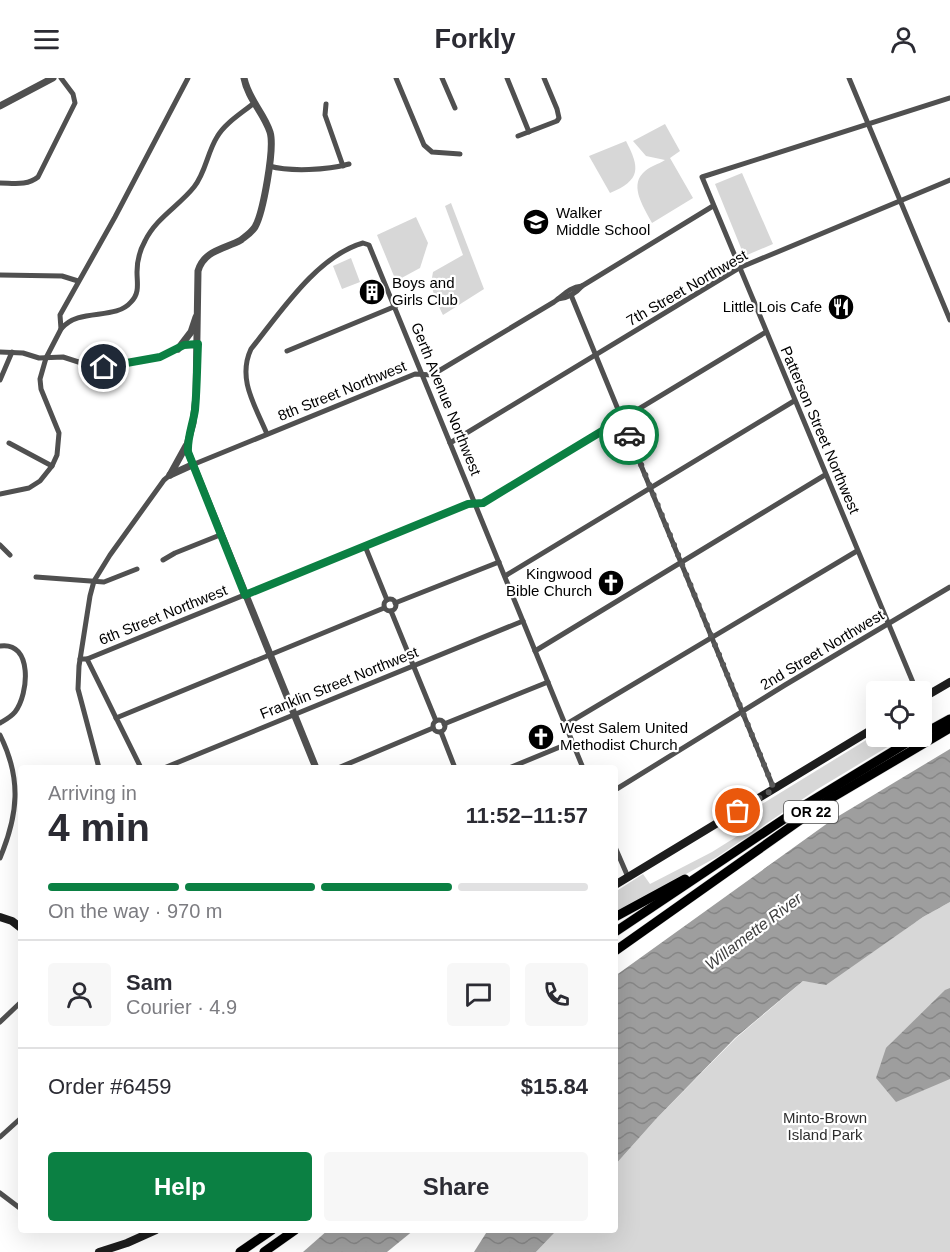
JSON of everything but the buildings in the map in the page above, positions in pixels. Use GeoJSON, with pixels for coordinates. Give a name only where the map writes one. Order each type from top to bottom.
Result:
{"type":"FeatureCollection","features":[{"type":"Feature","properties":{"kind":"highway","name":"OR 22"},"geometry":{"type":"LineString","coordinates":[[932,729],[950,719]]}},
{"type":"Feature","properties":{"kind":"highway","name":"OR 22"},"geometry":{"type":"LineString","coordinates":[[618,949],[830,799],[950,728]]}},
{"type":"Feature","properties":{"kind":"highway","name":"OR 22"},"geometry":{"type":"LineString","coordinates":[[618,930],[816,797],[901,747]]}},
{"type":"Feature","properties":{"kind":"highway","name":"OR 22"},"geometry":{"type":"LineString","coordinates":[[618,914],[711,867]]}},
{"type":"Feature","properties":{"kind":"highway"},"geometry":{"type":"LineString","coordinates":[[240,1252],[268,1233]]}},
{"type":"Feature","properties":{"kind":"highway"},"geometry":{"type":"LineString","coordinates":[[264,1252],[291,1233]]}},
{"type":"Feature","properties":{"kind":"main road"},"geometry":{"type":"LineString","coordinates":[[932,693],[950,682]]}},
{"type":"Feature","properties":{"kind":"main road"},"geometry":{"type":"LineString","coordinates":[[618,883],[866,733]]}},
{"type":"Feature","properties":{"kind":"main road"},"geometry":{"type":"LineString","coordinates":[[0,917],[18,926]]}},
{"type":"Feature","properties":{"kind":"main road"},"geometry":{"type":"LineString","coordinates":[[99,1252],[149,1233]]}},
{"type":"Feature","properties":{"kind":"street"},"geometry":{"type":"LineString","coordinates":[[0,105],[53,78]]}},
{"type":"Feature","properties":{"kind":"street"},"geometry":{"type":"LineString","coordinates":[[0,183],[32,182],[38,177],[75,103],[73,94],[61,78]]}},
{"type":"Feature","properties":{"kind":"street"},"geometry":{"type":"LineString","coordinates":[[61,329],[60,315],[114,219],[188,78]]}},
{"type":"Feature","properties":{"kind":"street"},"geometry":{"type":"LineString","coordinates":[[98,765],[80,698],[78,677],[94,581],[110,555],[170,475],[187,445],[195,412],[199,265],[205,257],[246,237],[254,228],[261,209],[272,147],[271,136],[244,78]]}},
{"type":"Feature","properties":{"kind":"street"},"geometry":{"type":"LineString","coordinates":[[396,78],[426,148],[435,153],[460,154]]}},
{"type":"Feature","properties":{"kind":"street"},"geometry":{"type":"LineString","coordinates":[[442,78],[455,108]]}},
{"type":"Feature","properties":{"kind":"street"},"geometry":{"type":"LineString","coordinates":[[507,78],[529,132]]}},
{"type":"Feature","properties":{"kind":"street"},"geometry":{"type":"LineString","coordinates":[[518,136],[557,121],[559,118],[547,78]]}},
{"type":"Feature","properties":{"kind":"street"},"geometry":{"type":"LineString","coordinates":[[849,78],[950,320]]}},
{"type":"Feature","properties":{"kind":"street"},"geometry":{"type":"LineString","coordinates":[[868,124],[950,98]]}},
{"type":"Feature","properties":{"kind":"street"},"geometry":{"type":"LineString","coordinates":[[0,494],[29,488],[40,481],[52,466],[59,444],[59,433],[41,389],[40,378],[46,358],[61,329],[78,318],[117,310],[131,302],[138,290],[137,271],[141,250],[151,230],[195,186],[218,135],[254,103]]}},
{"type":"Feature","properties":{"kind":"street"},"geometry":{"type":"LineString","coordinates":[[269,166],[334,168],[346,165],[325,115],[326,104]]}},
{"type":"Feature","properties":{"kind":"street","name":"Patterson Street Northwest"},"geometry":{"type":"LineString","coordinates":[[868,124],[702,177],[911,681]]}},
{"type":"Feature","properties":{"kind":"street","name":"7th Street Northwest"},"geometry":{"type":"LineString","coordinates":[[450,443],[739,268],[950,180]]}},
{"type":"Feature","properties":{"kind":"street","name":"8th Street Northwest"},"geometry":{"type":"LineString","coordinates":[[558,299],[578,291],[582,286],[713,206]]}},
{"type":"Feature","properties":{"kind":"street","name":"Gerth Avenue Northwest"},"geometry":{"type":"LineString","coordinates":[[267,434],[244,375],[251,349],[308,280],[344,250],[363,243],[369,245],[374,252],[582,765]]}},
{"type":"Feature","properties":{"kind":"street"},"geometry":{"type":"LineString","coordinates":[[0,275],[62,276],[78,280]]}},
{"type":"Feature","properties":{"kind":"street","name":"8th Street Northwest"},"geometry":{"type":"LineString","coordinates":[[192,465],[415,374],[432,375],[576,286],[582,286]]}},
{"type":"Feature","properties":{"kind":"street"},"geometry":{"type":"LineString","coordinates":[[571,295],[774,789]]}},
{"type":"Feature","properties":{"kind":"street"},"geometry":{"type":"LineString","coordinates":[[287,351],[396,306]]}},
{"type":"Feature","properties":{"kind":"street"},"geometry":{"type":"LineString","coordinates":[[178,349],[191,332],[198,312]]}},
{"type":"Feature","properties":{"kind":"street","name":"6th Street Northwest"},"geometry":{"type":"LineString","coordinates":[[80,659],[87,659],[468,504],[483,503],[766,332]]}},
{"type":"Feature","properties":{"kind":"street"},"geometry":{"type":"LineString","coordinates":[[0,352],[46,358],[63,357],[97,368],[160,357],[189,343],[198,344]]}},
{"type":"Feature","properties":{"kind":"street"},"geometry":{"type":"LineString","coordinates":[[0,380],[12,352]]}},
{"type":"Feature","properties":{"kind":"street"},"geometry":{"type":"LineString","coordinates":[[505,576],[795,401]]}},
{"type":"Feature","properties":{"kind":"street"},"geometry":{"type":"LineString","coordinates":[[9,443],[52,466]]}},
{"type":"Feature","properties":{"kind":"street"},"geometry":{"type":"LineString","coordinates":[[187,445],[192,465],[315,765]]}},
{"type":"Feature","properties":{"kind":"street"},"geometry":{"type":"LineString","coordinates":[[170,475],[192,465]]}},
{"type":"Feature","properties":{"kind":"street"},"geometry":{"type":"LineString","coordinates":[[535,651],[825,475]]}},
{"type":"Feature","properties":{"kind":"street"},"geometry":{"type":"LineString","coordinates":[[163,560],[220,535]]}},
{"type":"Feature","properties":{"kind":"street"},"geometry":{"type":"LineString","coordinates":[[0,545],[10,555]]}},
{"type":"Feature","properties":{"kind":"street"},"geometry":{"type":"LineString","coordinates":[[365,546],[387,600]]}},
{"type":"Feature","properties":{"kind":"street"},"geometry":{"type":"LineString","coordinates":[[565,725],[857,551]]}},
{"type":"Feature","properties":{"kind":"street"},"geometry":{"type":"LineString","coordinates":[[395,603],[499,562]]}},
{"type":"Feature","properties":{"kind":"street"},"geometry":{"type":"LineString","coordinates":[[36,577],[105,582],[138,569]]}},
{"type":"Feature","properties":{"kind":"street","name":"2nd Street Northwest"},"geometry":{"type":"LineString","coordinates":[[618,788],[950,587]]}},
{"type":"Feature","properties":{"kind":"street"},"geometry":{"type":"LineString","coordinates":[[387,600],[393,600],[395,603]]}},
{"type":"Feature","properties":{"kind":"street"},"geometry":{"type":"LineString","coordinates":[[384,608],[384,602],[387,600]]}},
{"type":"Feature","properties":{"kind":"street"},"geometry":{"type":"LineString","coordinates":[[391,611],[395,603]]}},
{"type":"Feature","properties":{"kind":"street"},"geometry":{"type":"LineString","coordinates":[[116,718],[384,608],[391,611],[436,721],[444,724],[548,682]]}},
{"type":"Feature","properties":{"kind":"street","name":"Franklin Street Northwest"},"geometry":{"type":"LineString","coordinates":[[171,765],[523,621]]}},
{"type":"Feature","properties":{"kind":"street"},"geometry":{"type":"LineString","coordinates":[[0,646],[9,646],[19,650],[24,668],[23,690],[19,704],[15,712],[0,723]]}},
{"type":"Feature","properties":{"kind":"street"},"geometry":{"type":"LineString","coordinates":[[87,659],[140,765]]}},
{"type":"Feature","properties":{"kind":"street"},"geometry":{"type":"LineString","coordinates":[[433,728],[436,721]]}},
{"type":"Feature","properties":{"kind":"street"},"geometry":{"type":"LineString","coordinates":[[441,732],[444,730],[444,724]]}},
{"type":"Feature","properties":{"kind":"street"},"geometry":{"type":"LineString","coordinates":[[433,728],[441,732],[454,765]]}},
{"type":"Feature","properties":{"kind":"street"},"geometry":{"type":"LineString","coordinates":[[345,765],[433,728]]}},
{"type":"Feature","properties":{"kind":"street"},"geometry":{"type":"LineString","coordinates":[[0,735],[11,763],[16,798],[12,827],[0,858]]}},
{"type":"Feature","properties":{"kind":"street"},"geometry":{"type":"LineString","coordinates":[[516,765],[572,742]]}},
{"type":"Feature","properties":{"kind":"street"},"geometry":{"type":"LineString","coordinates":[[618,854],[628,877]]}},
{"type":"Feature","properties":{"kind":"street"},"geometry":{"type":"LineString","coordinates":[[0,1022],[18,1005]]}},
{"type":"Feature","properties":{"kind":"street"},"geometry":{"type":"LineString","coordinates":[[0,1137],[18,1121]]}},
{"type":"Feature","properties":{"kind":"street"},"geometry":{"type":"LineString","coordinates":[[0,1193],[18,1207]]}},
{"type":"Feature","properties":{"kind":"green space"},"geometry":{"type":"Polygon","coordinates":[[[665,124],[680,151],[670,158],[693,198],[652,223],[642,205],[638,191],[639,179],[645,171],[665,160],[646,156],[633,141],[665,124]]]}},
{"type":"Feature","properties":{"kind":"green space"},"geometry":{"type":"Polygon","coordinates":[[[626,141],[634,159],[635,172],[628,183],[610,193],[589,156],[626,141]]]}},
{"type":"Feature","properties":{"kind":"green space"},"geometry":{"type":"Polygon","coordinates":[[[742,173],[773,244],[747,255],[743,253],[715,184],[742,173]]]}},
{"type":"Feature","properties":{"kind":"green space"},"geometry":{"type":"Polygon","coordinates":[[[451,203],[484,289],[443,315],[433,289],[433,272],[463,255],[445,206],[451,203]]]}},
{"type":"Feature","properties":{"kind":"green space"},"geometry":{"type":"Polygon","coordinates":[[[416,217],[428,243],[420,268],[396,281],[377,235],[416,217]]]}},
{"type":"Feature","properties":{"kind":"green space"},"geometry":{"type":"Polygon","coordinates":[[[351,258],[360,282],[342,289],[333,266],[351,258]]]}},
{"type":"Feature","properties":{"kind":"green space"},"geometry":{"type":"Polygon","coordinates":[[[866,740],[866,747],[887,747],[816,790],[717,857],[618,911],[618,890],[643,874],[650,884],[712,852],[755,825],[758,819],[754,809],[866,740]]]}},
{"type":"Feature","properties":{"kind":"green space","name":"Minto-Brown Island Park"},"geometry":{"type":"Polygon","coordinates":[[[950,902],[950,1252],[536,1252],[554,1233],[618,1233],[618,1162],[656,1119],[736,1038],[803,981],[826,984],[923,917],[950,902]]]}},
{"type":"Feature","properties":{"kind":"water","name":"Willamette River"},"geometry":{"type":"Polygon","coordinates":[[[950,749],[950,902],[923,917],[826,985],[803,981],[735,1038],[618,1162],[618,974],[832,820],[950,749]]]}},
{"type":"Feature","properties":{"kind":"water"},"geometry":{"type":"Polygon","coordinates":[[[950,988],[950,1079],[896,1102],[876,1078],[886,1048],[945,990],[950,988]]]}},
{"type":"Feature","properties":{"kind":"water"},"geometry":{"type":"Polygon","coordinates":[[[325,1233],[410,1233],[387,1252],[303,1252],[325,1233]]]}},
{"type":"Feature","properties":{"kind":"water"},"geometry":{"type":"Polygon","coordinates":[[[486,1233],[554,1233],[536,1252],[474,1252],[486,1233]]]}},
{"type":"Feature","properties":{"kind":"way so far"},"geometry":{"type":"LineString","coordinates":[[629,435],[774,789],[738,811]]}},
{"type":"Feature","properties":{"kind":"place","name":"Walker Middle School"},"geometry":{"type":"Point","coordinates":[536,222]}},
{"type":"Feature","properties":{"kind":"place","name":"Boys and Girls Club"},"geometry":{"type":"Point","coordinates":[372,292]}},
{"type":"Feature","properties":{"kind":"place","name":"Little Lois Cafe"},"geometry":{"type":"Point","coordinates":[841,307]}},
{"type":"Feature","properties":{"kind":"place","name":"Kingwood Bible Church"},"geometry":{"type":"Point","coordinates":[611,583]}},
{"type":"Feature","properties":{"kind":"place","name":"West Salem United Methodist Church"},"geometry":{"type":"Point","coordinates":[541,737]}},
{"type":"Feature","properties":{"kind":"route"},"geometry":{"type":"LineString","coordinates":[[104,367],[160,357],[189,343],[198,344],[196,396],[193,423],[187,445],[188,452],[245,595],[468,504],[483,503],[622,419],[629,435]]}}]}
